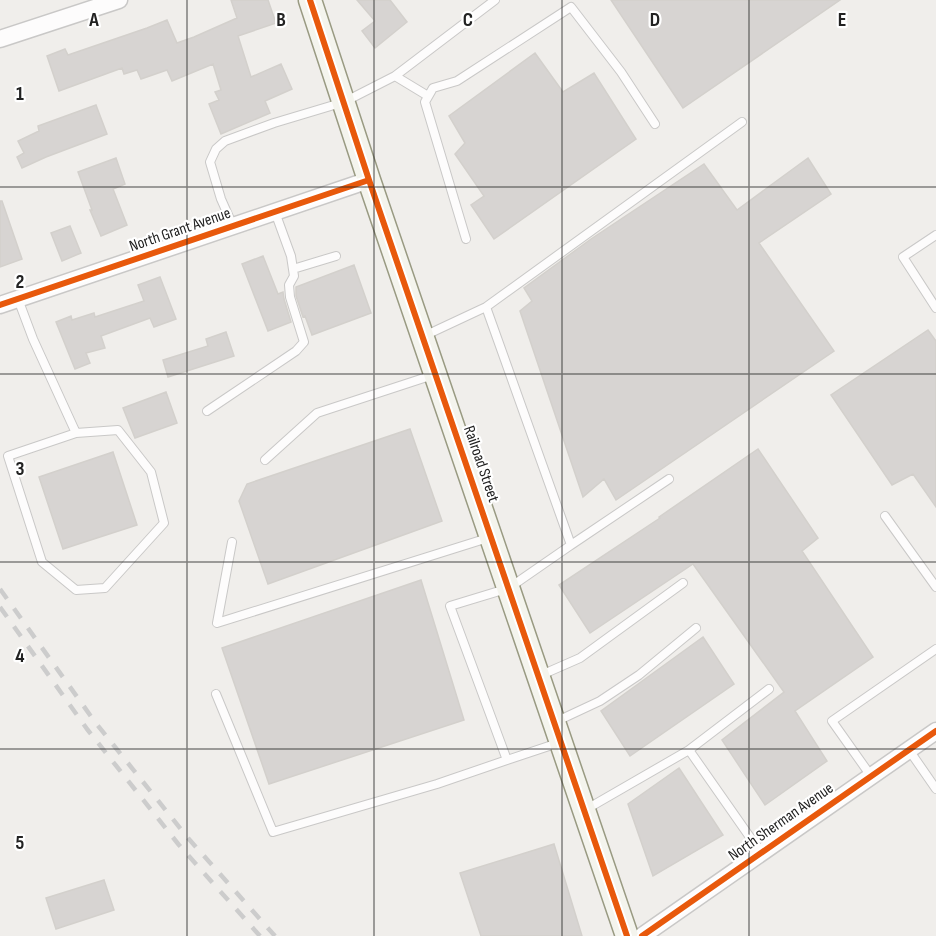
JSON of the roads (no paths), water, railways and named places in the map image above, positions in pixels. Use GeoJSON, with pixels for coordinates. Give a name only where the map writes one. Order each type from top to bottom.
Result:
{"type":"FeatureCollection","features":[{"type":"Feature","properties":{"kind":"main road","name":"Railroad Street"},"geometry":{"type":"LineString","coordinates":[[310,0],[369,180],[627,936]]}},
{"type":"Feature","properties":{"kind":"street"},"geometry":{"type":"LineString","coordinates":[[0,39],[118,0]]}},
{"type":"Feature","properties":{"kind":"street","name":"North Grant Avenue"},"geometry":{"type":"LineString","coordinates":[[0,305],[369,180]]}},
{"type":"Feature","properties":{"kind":"street","name":"North Sherman Avenue"},"geometry":{"type":"LineString","coordinates":[[642,936],[936,731]]}},
{"type":"Feature","properties":{"kind":"lane"},"geometry":{"type":"LineString","coordinates":[[233,226],[221,199],[210,162],[216,149],[225,141],[274,123],[344,102],[395,76],[495,0]]}},
{"type":"Feature","properties":{"kind":"lane"},"geometry":{"type":"LineString","coordinates":[[466,239],[424,102],[433,88],[457,81],[571,7],[621,72],[655,124]]}},
{"type":"Feature","properties":{"kind":"lane"},"geometry":{"type":"LineString","coordinates":[[395,76],[428,96]]}},
{"type":"Feature","properties":{"kind":"lane"},"geometry":{"type":"LineString","coordinates":[[423,336],[486,307],[742,122]]}},
{"type":"Feature","properties":{"kind":"lane"},"geometry":{"type":"LineString","coordinates":[[207,411],[296,351],[304,342],[290,297],[289,285],[294,276],[291,256],[275,212]]}},
{"type":"Feature","properties":{"kind":"lane"},"geometry":{"type":"LineString","coordinates":[[936,235],[903,257],[936,308]]}},
{"type":"Feature","properties":{"kind":"lane"},"geometry":{"type":"LineString","coordinates":[[293,269],[336,256]]}},
{"type":"Feature","properties":{"kind":"lane"},"geometry":{"type":"LineString","coordinates":[[18,299],[33,339],[76,433]]}},
{"type":"Feature","properties":{"kind":"lane"},"geometry":{"type":"LineString","coordinates":[[486,307],[571,545]]}},
{"type":"Feature","properties":{"kind":"lane"},"geometry":{"type":"LineString","coordinates":[[265,460],[317,413],[436,374]]}},
{"type":"Feature","properties":{"kind":"lane"},"geometry":{"type":"LineString","coordinates":[[118,430],[151,472],[164,523],[105,588],[76,590],[42,562],[8,456],[76,433],[118,430]]}},
{"type":"Feature","properties":{"kind":"lane"},"geometry":{"type":"LineString","coordinates":[[507,760],[450,606],[509,588],[669,479]]}},
{"type":"Feature","properties":{"kind":"lane"},"geometry":{"type":"LineString","coordinates":[[885,516],[936,587]]}},
{"type":"Feature","properties":{"kind":"lane"},"geometry":{"type":"LineString","coordinates":[[232,542],[217,623],[491,537]]}},
{"type":"Feature","properties":{"kind":"lane"},"geometry":{"type":"LineString","coordinates":[[538,676],[580,658],[683,583]]}},
{"type":"Feature","properties":{"kind":"lane"},"geometry":{"type":"LineString","coordinates":[[216,694],[273,832],[436,784],[507,760],[558,732],[639,675],[696,628]]}},
{"type":"Feature","properties":{"kind":"lane"},"geometry":{"type":"LineString","coordinates":[[871,776],[832,721],[936,649]]}},
{"type":"Feature","properties":{"kind":"lane"},"geometry":{"type":"LineString","coordinates":[[584,810],[689,750],[769,689]]}},
{"type":"Feature","properties":{"kind":"lane"},"geometry":{"type":"LineString","coordinates":[[689,750],[761,852]]}},
{"type":"Feature","properties":{"kind":"lane"},"geometry":{"type":"LineString","coordinates":[[909,750],[936,789]]}},
{"type":"Feature","properties":{"kind":"railway"},"geometry":{"type":"LineString","coordinates":[[0,589],[95,722],[188,838],[275,936]]}},
{"type":"Feature","properties":{"kind":"railway"},"geometry":{"type":"LineString","coordinates":[[0,607],[87,729],[179,845],[260,936]]}}]}
